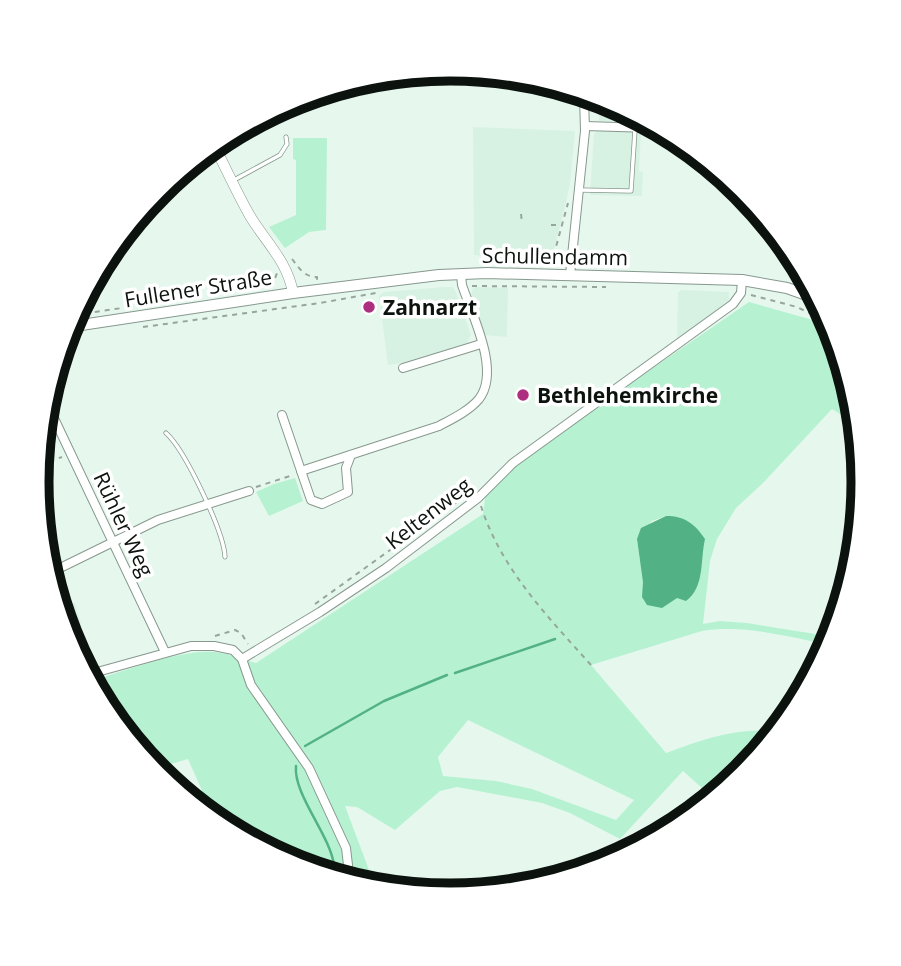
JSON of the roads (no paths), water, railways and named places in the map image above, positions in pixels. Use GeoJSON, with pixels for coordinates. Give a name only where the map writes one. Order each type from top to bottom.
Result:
{"type":"FeatureCollection","features":[{"type":"Feature","properties":{"kind":"main road","name":"Schullendamm"},"geometry":{"type":"LineString","coordinates":[[293,293],[400,278],[570,275],[742,280],[787,288],[805,294]]}},
{"type":"Feature","properties":{"kind":"main road","name":"Fullener Straße"},"geometry":{"type":"LineString","coordinates":[[82,325],[293,293]]}},
{"type":"Feature","properties":{"kind":"street"},"geometry":{"type":"LineString","coordinates":[[570,275],[580,190],[584,104]]}},
{"type":"Feature","properties":{"kind":"street"},"geometry":{"type":"LineString","coordinates":[[584,126],[635,128]]}},
{"type":"Feature","properties":{"kind":"street"},"geometry":{"type":"LineString","coordinates":[[219,155],[251,216],[282,263],[293,293]]}},
{"type":"Feature","properties":{"kind":"street"},"geometry":{"type":"LineString","coordinates":[[301,471],[439,426],[474,404],[485,388],[488,377],[486,358],[462,279]]}},
{"type":"Feature","properties":{"kind":"street","name":"Keltenweg"},"geometry":{"type":"LineString","coordinates":[[242,659],[386,568],[478,498],[513,463],[733,304],[741,293],[742,280]]}},
{"type":"Feature","properties":{"kind":"street"},"geometry":{"type":"LineString","coordinates":[[403,368],[481,344]]}},
{"type":"Feature","properties":{"kind":"street"},"geometry":{"type":"LineString","coordinates":[[282,415],[311,500],[322,504],[348,492],[346,462],[351,455]]}},
{"type":"Feature","properties":{"kind":"street","name":"Rühler Weg"},"geometry":{"type":"LineString","coordinates":[[54,419],[165,652]]}},
{"type":"Feature","properties":{"kind":"street"},"geometry":{"type":"LineString","coordinates":[[59,569],[158,520],[248,491]]}},
{"type":"Feature","properties":{"kind":"street"},"geometry":{"type":"LineString","coordinates":[[96,672],[191,646],[214,646],[233,650],[242,659],[251,685],[309,768],[338,826],[348,856],[346,871]]}},
{"type":"Feature","properties":{"kind":"lane"},"geometry":{"type":"LineString","coordinates":[[580,190],[632,191],[635,128]]}},
{"type":"Feature","properties":{"kind":"lane"},"geometry":{"type":"LineString","coordinates":[[232,181],[280,155],[287,144],[286,137]]}},
{"type":"Feature","properties":{"kind":"lane"},"geometry":{"type":"LineString","coordinates":[[166,433],[176,442],[207,505],[225,544],[225,557]]}},
{"type":"Feature","properties":{"kind":"waterway"},"geometry":{"type":"LineString","coordinates":[[455,673],[555,639]]}},
{"type":"Feature","properties":{"kind":"waterway"},"geometry":{"type":"LineString","coordinates":[[305,746],[384,701],[447,675]]}},
{"type":"Feature","properties":{"kind":"waterway"},"geometry":{"type":"LineString","coordinates":[[296,766],[300,789],[326,841],[334,865]]}},
{"type":"Feature","properties":{"kind":"place","name":"Zahnarzt"},"geometry":{"type":"Point","coordinates":[369,307]}},
{"type":"Feature","properties":{"kind":"place","name":"Bethlehemkirche"},"geometry":{"type":"Point","coordinates":[523,395]}}]}
